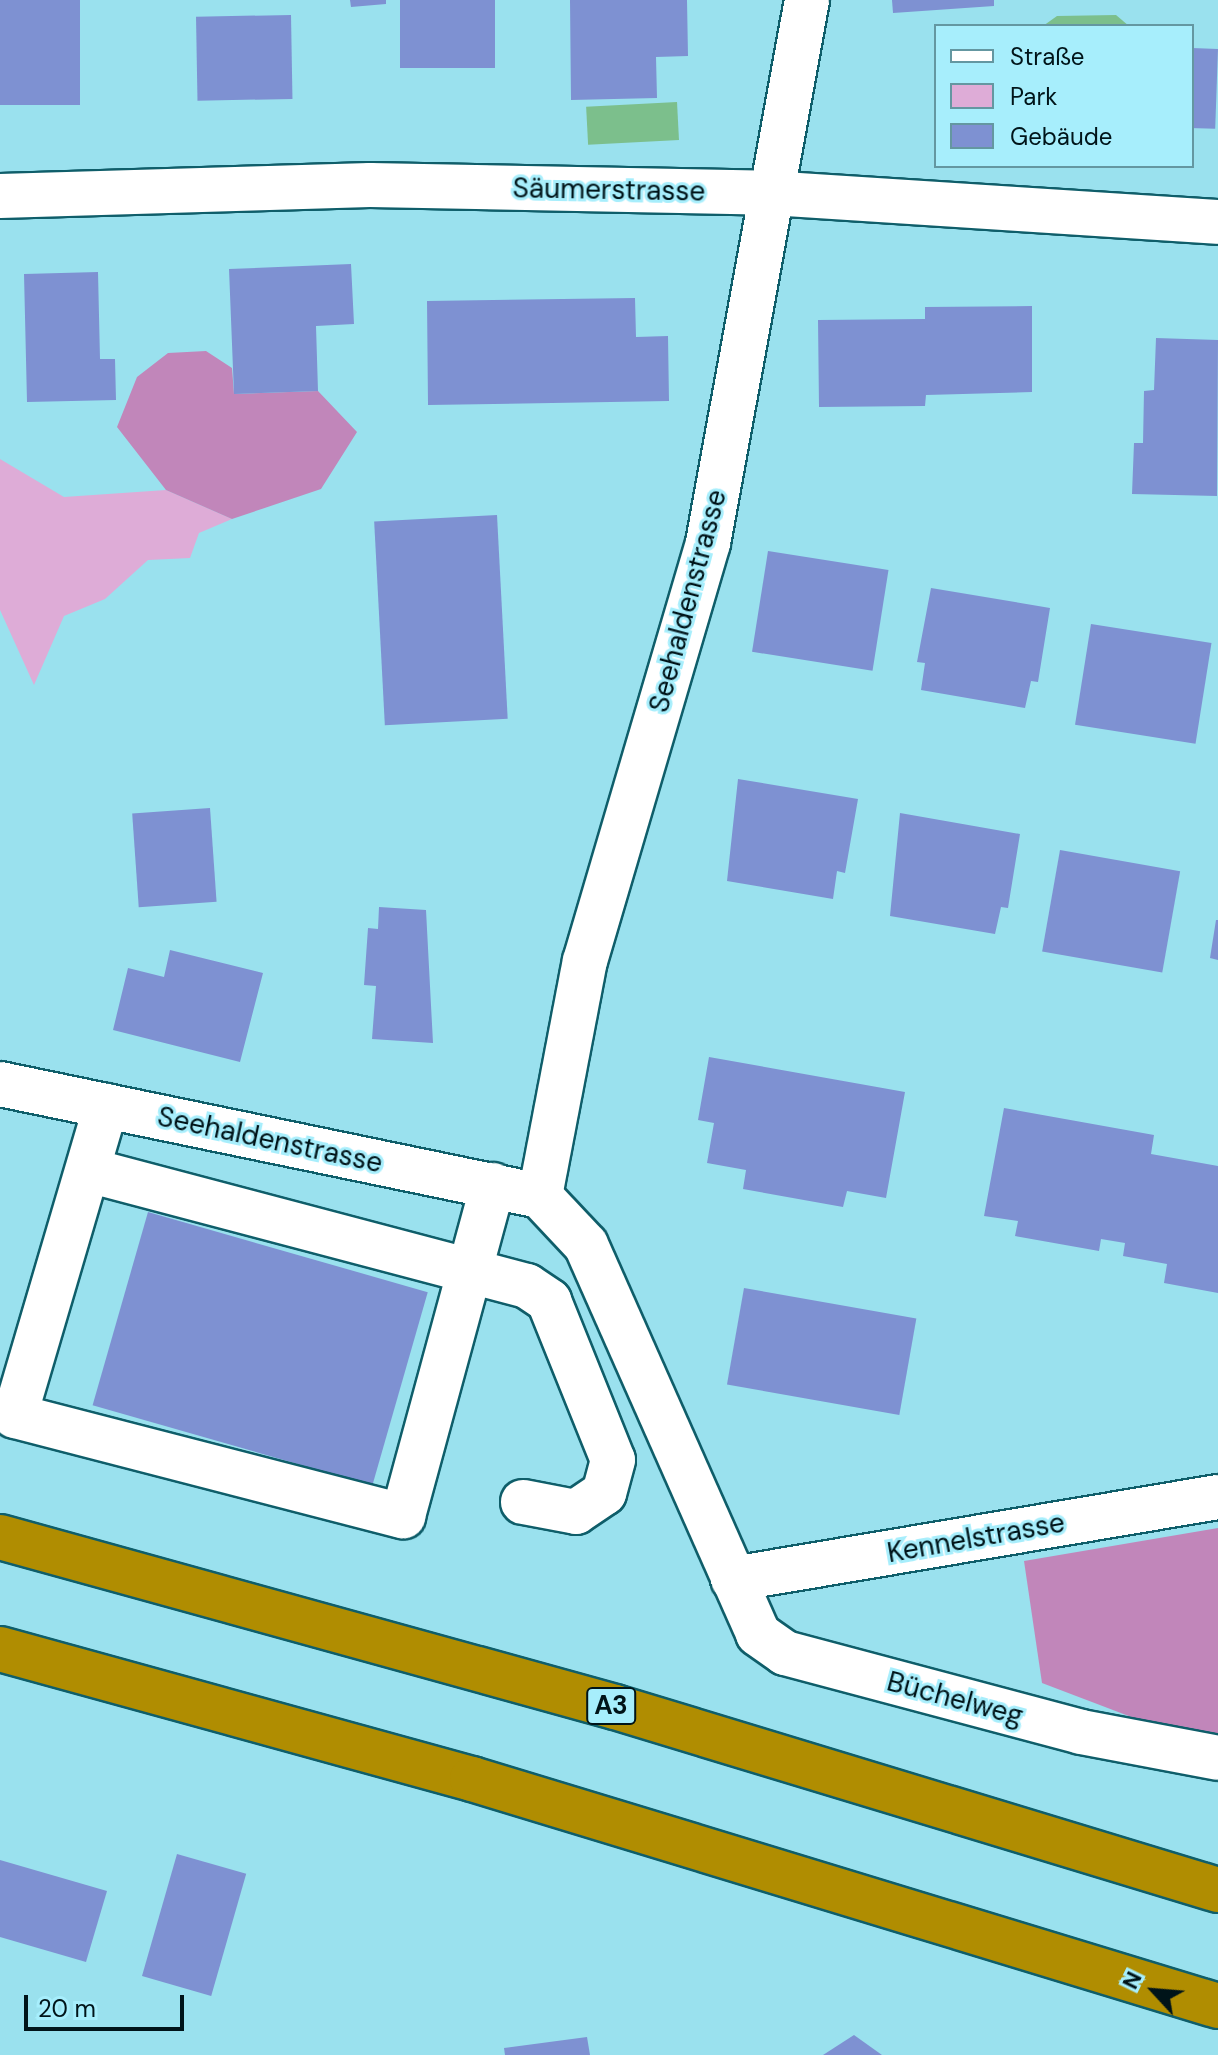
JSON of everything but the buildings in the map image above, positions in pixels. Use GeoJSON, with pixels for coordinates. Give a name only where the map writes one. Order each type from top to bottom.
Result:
{"type":"FeatureCollection","features":[{"type":"Feature","properties":{"kind":"highway","name":"A3"},"geometry":{"type":"LineString","coordinates":[[0,1537],[615,1707],[1218,1890]]}},
{"type":"Feature","properties":{"kind":"highway"},"geometry":{"type":"LineString","coordinates":[[0,1649],[563,1806],[1218,2006]]}},
{"type":"Feature","properties":{"kind":"street","name":"Seehaldenstrasse"},"geometry":{"type":"LineString","coordinates":[[0,1084],[540,1196],[585,961],[708,543],[807,0]]}},
{"type":"Feature","properties":{"kind":"street","name":"Säumerstrasse"},"geometry":{"type":"LineString","coordinates":[[0,196],[370,185],[770,193],[1218,222]]}},
{"type":"Feature","properties":{"kind":"street"},"geometry":{"type":"LineString","coordinates":[[106,1106],[15,1416],[403,1516],[493,1185]]}},
{"type":"Feature","properties":{"kind":"street"},"geometry":{"type":"LineString","coordinates":[[88,1170],[527,1286],[549,1301],[613,1460],[604,1493],[576,1512],[523,1502]]}},
{"type":"Feature","properties":{"kind":"street"},"geometry":{"type":"LineString","coordinates":[[540,1196],[586,1245],[733,1579]]}},
{"type":"Feature","properties":{"kind":"street","name":"Kennelstrasse"},"geometry":{"type":"LineString","coordinates":[[733,1579],[1218,1497]]}},
{"type":"Feature","properties":{"kind":"street","name":"Büchelweg"},"geometry":{"type":"LineString","coordinates":[[733,1579],[758,1634],[785,1653],[1081,1732],[1218,1758]]}},
{"type":"Feature","properties":{"kind":"green space"},"geometry":{"type":"Polygon","coordinates":[[[0,459],[64,497],[166,490],[232,519],[199,533],[190,558],[148,560],[105,599],[64,616],[34,685],[0,610],[0,459]]]}},
{"type":"Feature","properties":{"kind":"shaded area"},"geometry":{"type":"Polygon","coordinates":[[[1116,15],[1127,24],[1046,24],[1057,16],[1116,15]]]}},
{"type":"Feature","properties":{"kind":"shaded area"},"geometry":{"type":"Polygon","coordinates":[[[677,102],[679,140],[588,145],[586,107],[677,102]]]}},
{"type":"Feature","properties":{"kind":"shaded area"},"geometry":{"type":"Polygon","coordinates":[[[206,351],[232,368],[234,394],[318,391],[357,432],[321,489],[232,519],[166,490],[117,427],[137,377],[168,353],[206,351]]]}},
{"type":"Feature","properties":{"kind":"shaded area"},"geometry":{"type":"Polygon","coordinates":[[[1218,1528],[1218,1750],[1042,1683],[1024,1561],[1218,1528]]]}}]}
